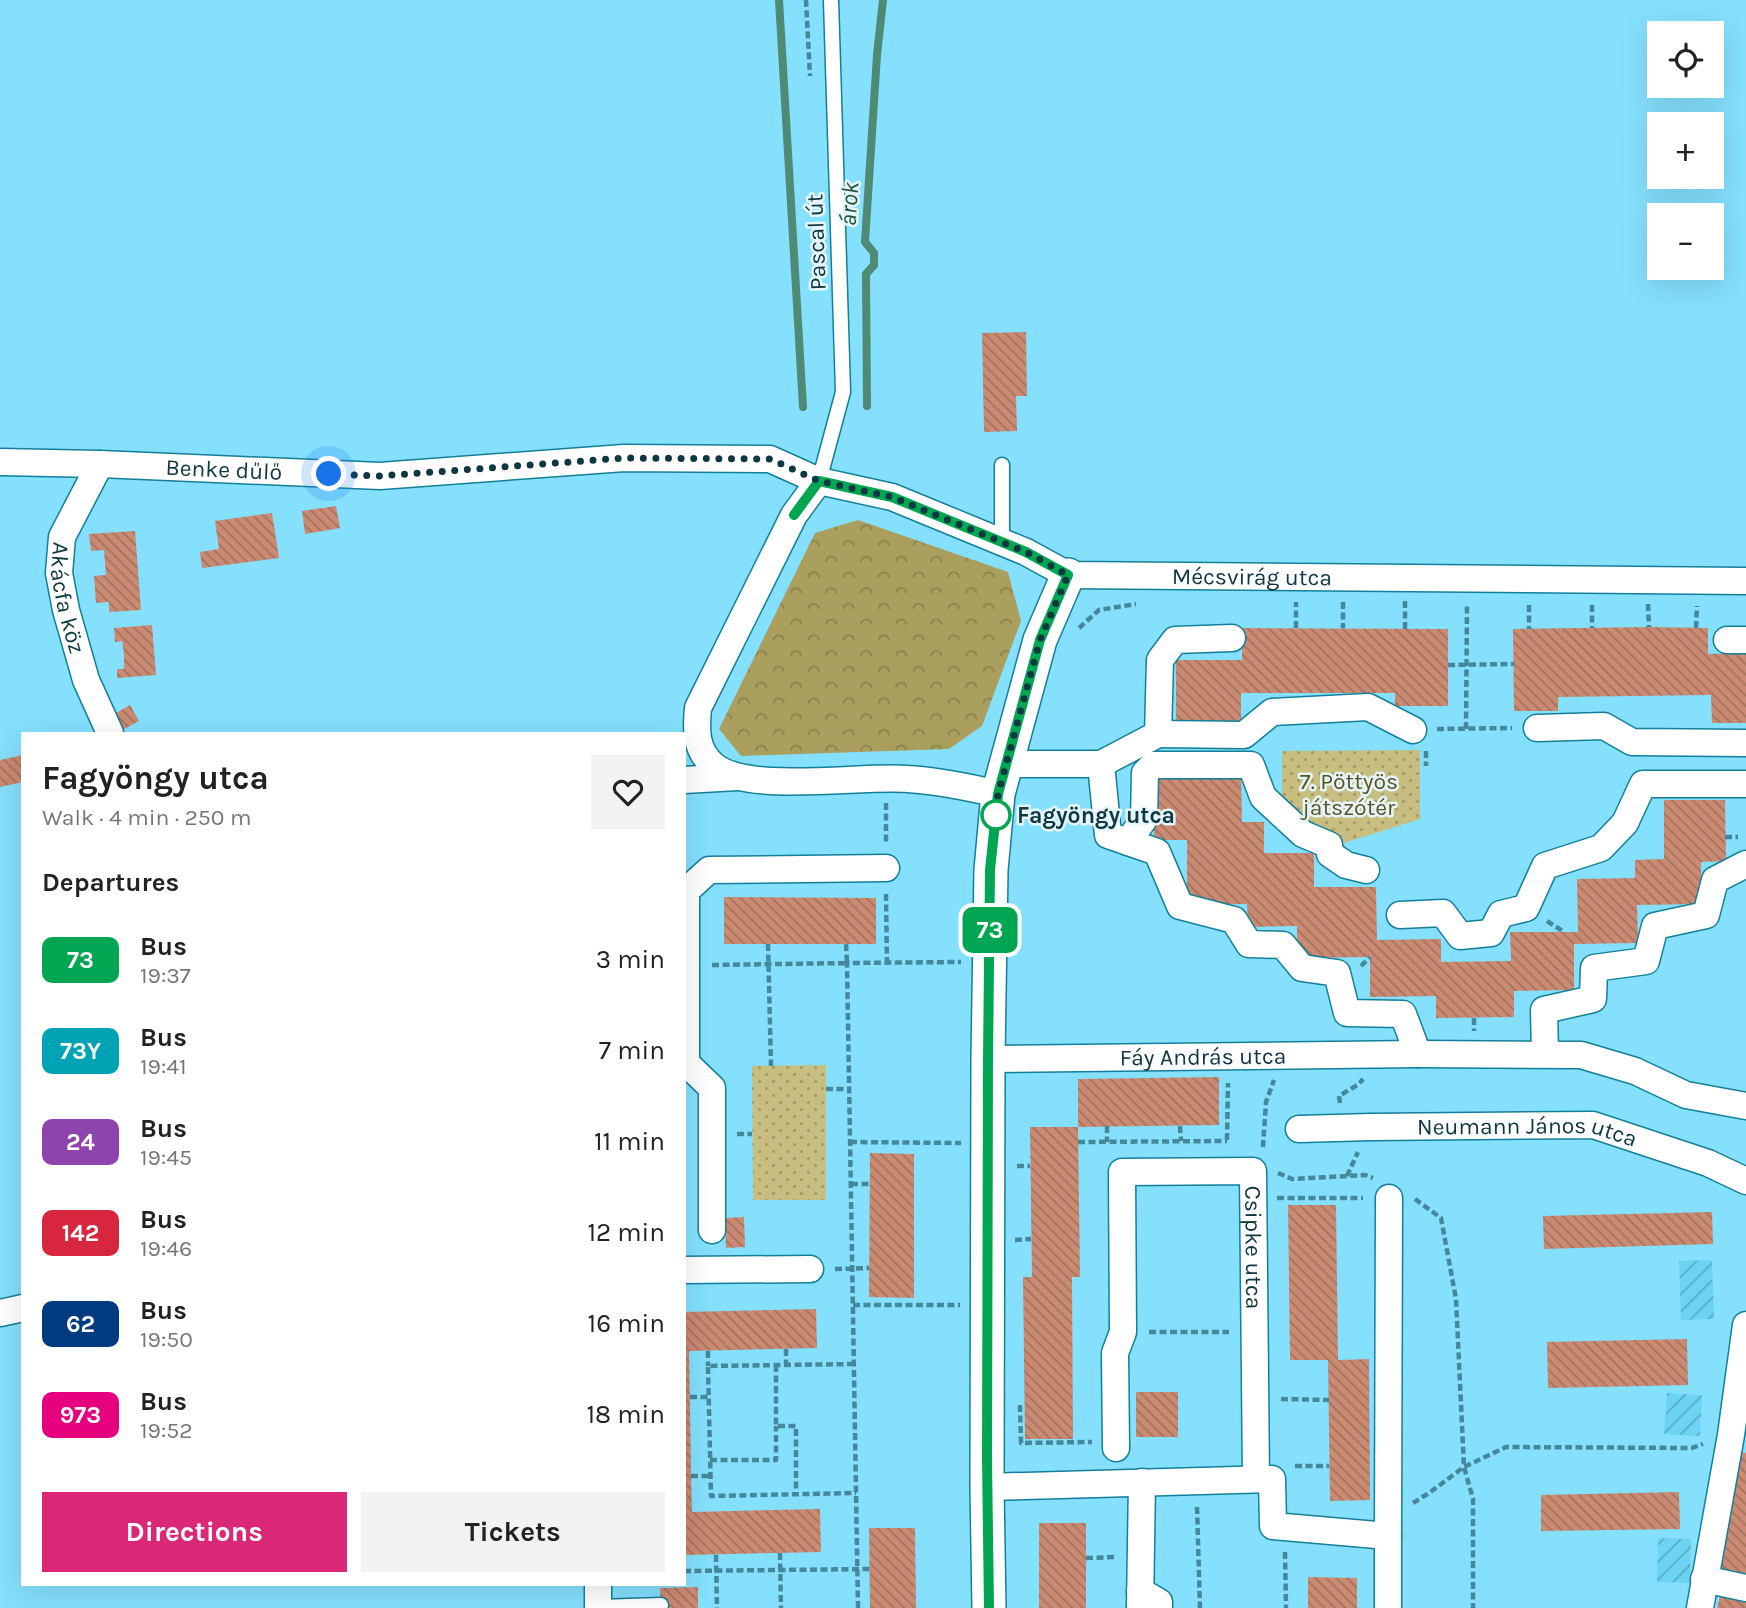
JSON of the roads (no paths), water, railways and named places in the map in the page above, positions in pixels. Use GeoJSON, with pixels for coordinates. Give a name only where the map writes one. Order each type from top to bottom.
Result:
{"type":"FeatureCollection","features":[{"type":"Feature","properties":{"kind":"street","name":"Benke dűlő"},"geometry":{"type":"LineString","coordinates":[[0,462],[380,476],[624,458],[770,459],[819,481]]}},
{"type":"Feature","properties":{"kind":"street","name":"Akácfa köz"},"geometry":{"type":"LineString","coordinates":[[100,464],[62,537],[58,573],[86,680],[110,732]]}},
{"type":"Feature","properties":{"kind":"street"},"geometry":{"type":"LineString","coordinates":[[681,732],[698,708],[794,515],[819,481]]}},
{"type":"Feature","properties":{"kind":"street","name":"Mécsvirág utca"},"geometry":{"type":"LineString","coordinates":[[819,481],[892,497],[1026,552],[1068,575],[1746,581]]}},
{"type":"Feature","properties":{"kind":"street"},"geometry":{"type":"LineString","coordinates":[[989,1608],[987,1487],[990,870],[1002,779],[1040,640],[1068,575]]}},
{"type":"Feature","properties":{"kind":"street"},"geometry":{"type":"LineString","coordinates":[[1158,734],[1160,660],[1175,640],[1232,638]]}},
{"type":"Feature","properties":{"kind":"street"},"geometry":{"type":"LineString","coordinates":[[686,780],[739,777],[765,781],[906,778],[959,785],[1101,764],[1158,734],[1244,735],[1272,712],[1367,707],[1413,730]]}},
{"type":"Feature","properties":{"kind":"street"},"geometry":{"type":"LineString","coordinates":[[698,708],[696,731],[703,756],[716,768],[739,777]]}},
{"type":"Feature","properties":{"kind":"street"},"geometry":{"type":"LineString","coordinates":[[1537,728],[1604,726],[1632,742],[1746,743]]}},
{"type":"Feature","properties":{"kind":"street"},"geometry":{"type":"LineString","coordinates":[[1101,764],[1108,835],[1157,852],[1180,906],[1234,920],[1249,944],[1283,945],[1302,968],[1337,973],[1347,1013],[1403,1014],[1418,1054]]}},
{"type":"Feature","properties":{"kind":"street"},"geometry":{"type":"LineString","coordinates":[[1128,842],[1144,819],[1145,773],[1153,765],[1251,765],[1263,797],[1303,834],[1329,845],[1330,854],[1346,865],[1366,870]]}},
{"type":"Feature","properties":{"kind":"street"},"geometry":{"type":"LineString","coordinates":[[1400,915],[1443,913],[1460,936],[1491,933],[1501,914],[1526,908],[1545,866],[1601,848],[1625,823],[1643,784],[1746,784]]}},
{"type":"Feature","properties":{"kind":"street"},"geometry":{"type":"LineString","coordinates":[[1545,1054],[1544,1010],[1593,999],[1594,968],[1646,961],[1655,926],[1706,915],[1715,880],[1746,864]]}},
{"type":"Feature","properties":{"kind":"street"},"geometry":{"type":"LineString","coordinates":[[686,906],[687,891],[709,870],[886,868]]}},
{"type":"Feature","properties":{"kind":"street"},"geometry":{"type":"LineString","coordinates":[[686,944],[687,1063],[712,1088],[712,1230]]}},
{"type":"Feature","properties":{"kind":"street","name":"Fáy András utca"},"geometry":{"type":"LineString","coordinates":[[988,1059],[1383,1054],[1581,1055],[1635,1071],[1686,1095],[1746,1106]]}},
{"type":"Feature","properties":{"kind":"street","name":"Neumann János utca"},"geometry":{"type":"LineString","coordinates":[[1299,1129],[1592,1125],[1708,1163],[1746,1181]]}},
{"type":"Feature","properties":{"kind":"street","name":"Csipke utca"},"geometry":{"type":"LineString","coordinates":[[1116,1448],[1115,1353],[1123,1332],[1122,1171],[1257,1168],[1253,1198],[1256,1479]]}},
{"type":"Feature","properties":{"kind":"street"},"geometry":{"type":"LineString","coordinates":[[1388,1608],[1393,1192]]}},
{"type":"Feature","properties":{"kind":"street"},"geometry":{"type":"LineString","coordinates":[[686,1270],[810,1269]]}},
{"type":"Feature","properties":{"kind":"street"},"geometry":{"type":"LineString","coordinates":[[0,1313],[21,1308]]}},
{"type":"Feature","properties":{"kind":"street"},"geometry":{"type":"LineString","coordinates":[[1700,1608],[1704,1579],[1738,1436],[1746,1325]]}},
{"type":"Feature","properties":{"kind":"street"},"geometry":{"type":"LineString","coordinates":[[987,1487],[1272,1479],[1273,1526],[1388,1527]]}},
{"type":"Feature","properties":{"kind":"street"},"geometry":{"type":"LineString","coordinates":[[1142,1482],[1146,1602]]}},
{"type":"Feature","properties":{"kind":"street"},"geometry":{"type":"LineString","coordinates":[[1704,1579],[1746,1588]]}},
{"type":"Feature","properties":{"kind":"street"},"geometry":{"type":"LineString","coordinates":[[597,1586],[598,1608]]}},
{"type":"Feature","properties":{"kind":"lane","name":"Pascal út"},"geometry":{"type":"LineString","coordinates":[[819,481],[843,392],[831,0]]}},
{"type":"Feature","properties":{"kind":"lane"},"geometry":{"type":"LineString","coordinates":[[1002,465],[1002,542]]}},
{"type":"Feature","properties":{"kind":"lane"},"geometry":{"type":"LineString","coordinates":[[598,1608],[661,1605]]}},
{"type":"Feature","properties":{"kind":"waterway"},"geometry":{"type":"LineString","coordinates":[[779,0],[803,407]]}},
{"type":"Feature","properties":{"kind":"waterway","name":"árok"},"geometry":{"type":"LineString","coordinates":[[867,406],[866,274],[874,265],[874,253],[865,242],[883,0]]}},
{"type":"Feature","properties":{"kind":"place","name":"Fagyöngy utca"},"geometry":{"type":"Point","coordinates":[996,815]}},
{"type":"Feature","properties":{"kind":"park label","name":"7. Pöttyös játszótér"},"geometry":{"type":"Point","coordinates":[1349,794]}}]}
